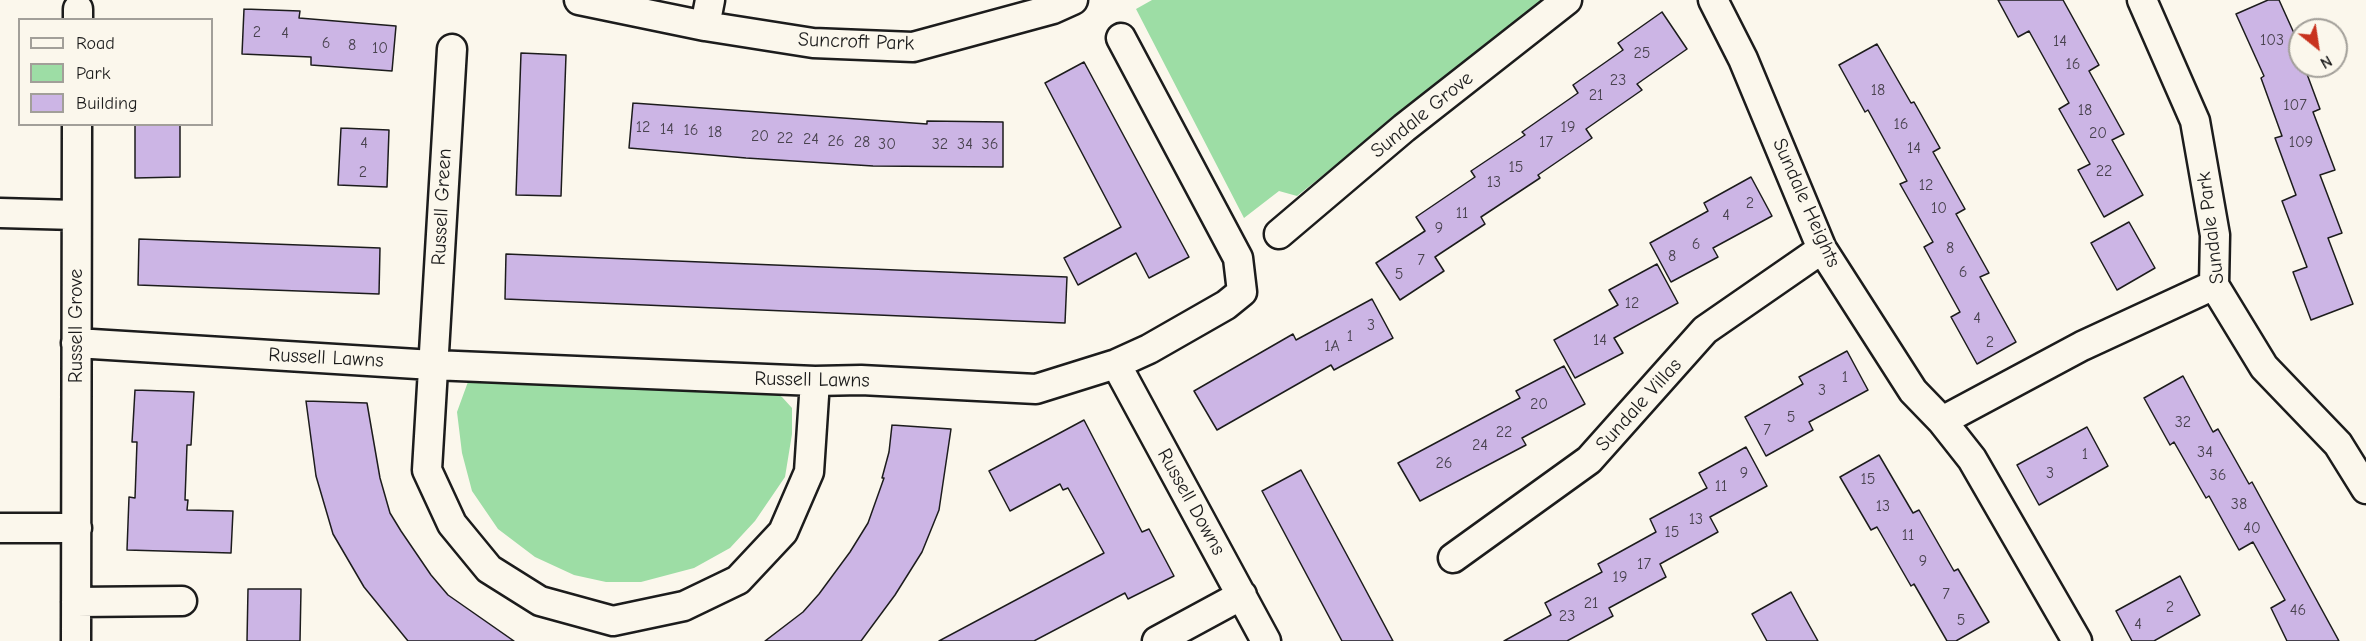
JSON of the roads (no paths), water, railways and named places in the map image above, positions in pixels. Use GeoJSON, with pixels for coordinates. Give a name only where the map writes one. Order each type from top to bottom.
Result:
{"type":"FeatureCollection","features":[{"type":"Feature","properties":{"kind":"street","name":"Suncroft Park"},"geometry":{"type":"LineString","coordinates":[[579,0],[707,13],[813,43],[913,47],[1053,9],[1073,0]]}},
{"type":"Feature","properties":{"kind":"street","name":"Sundale Grove"},"geometry":{"type":"LineString","coordinates":[[1280,234],[1404,128],[1567,0]]}},
{"type":"Feature","properties":{"kind":"street","name":"Sundale Heights"},"geometry":{"type":"LineString","coordinates":[[1713,0],[1743,59],[1822,249],[1913,390],[1942,421],[1972,459],[2077,641]]}},
{"type":"Feature","properties":{"kind":"street","name":"Sundale Park"},"geometry":{"type":"LineString","coordinates":[[2142,0],[2195,121],[2215,235],[2214,285],[2264,367],[2338,444],[2366,489]]}},
{"type":"Feature","properties":{"kind":"street","name":"Russell Lawns"},"geometry":{"type":"LineString","coordinates":[[76,343],[433,365],[815,381],[861,380],[1036,389],[1116,363],[1168,338],[1226,305],[1242,292],[1238,258],[1121,38]]}},
{"type":"Feature","properties":{"kind":"street","name":"Russell Green"},"geometry":{"type":"LineString","coordinates":[[452,49],[427,470],[452,524],[489,569],[540,601],[612,631]]}},
{"type":"Feature","properties":{"kind":"street","name":"Russell Grove"},"geometry":{"type":"LineString","coordinates":[[76,641],[77,126]]}},
{"type":"Feature","properties":{"kind":"street"},"geometry":{"type":"LineString","coordinates":[[0,213],[76,215]]}},
{"type":"Feature","properties":{"kind":"street","name":"Sundale Villas"},"geometry":{"type":"LineString","coordinates":[[1453,558],[1589,460],[1705,330],[1822,249]]}},
{"type":"Feature","properties":{"kind":"street"},"geometry":{"type":"LineString","coordinates":[[1942,421],[2082,346],[2214,285]]}},
{"type":"Feature","properties":{"kind":"street","name":"Russell Downs"},"geometry":{"type":"LineString","coordinates":[[1116,363],[1266,641]]}},
{"type":"Feature","properties":{"kind":"street"},"geometry":{"type":"LineString","coordinates":[[612,631],[684,606],[738,580],[783,532],[809,472],[815,381]]}},
{"type":"Feature","properties":{"kind":"street"},"geometry":{"type":"LineString","coordinates":[[0,528],[77,528]]}},
{"type":"Feature","properties":{"kind":"street"},"geometry":{"type":"LineString","coordinates":[[1157,641],[1242,595]]}},
{"type":"Feature","properties":{"kind":"street"},"geometry":{"type":"LineString","coordinates":[[76,602],[182,600]]}}]}
